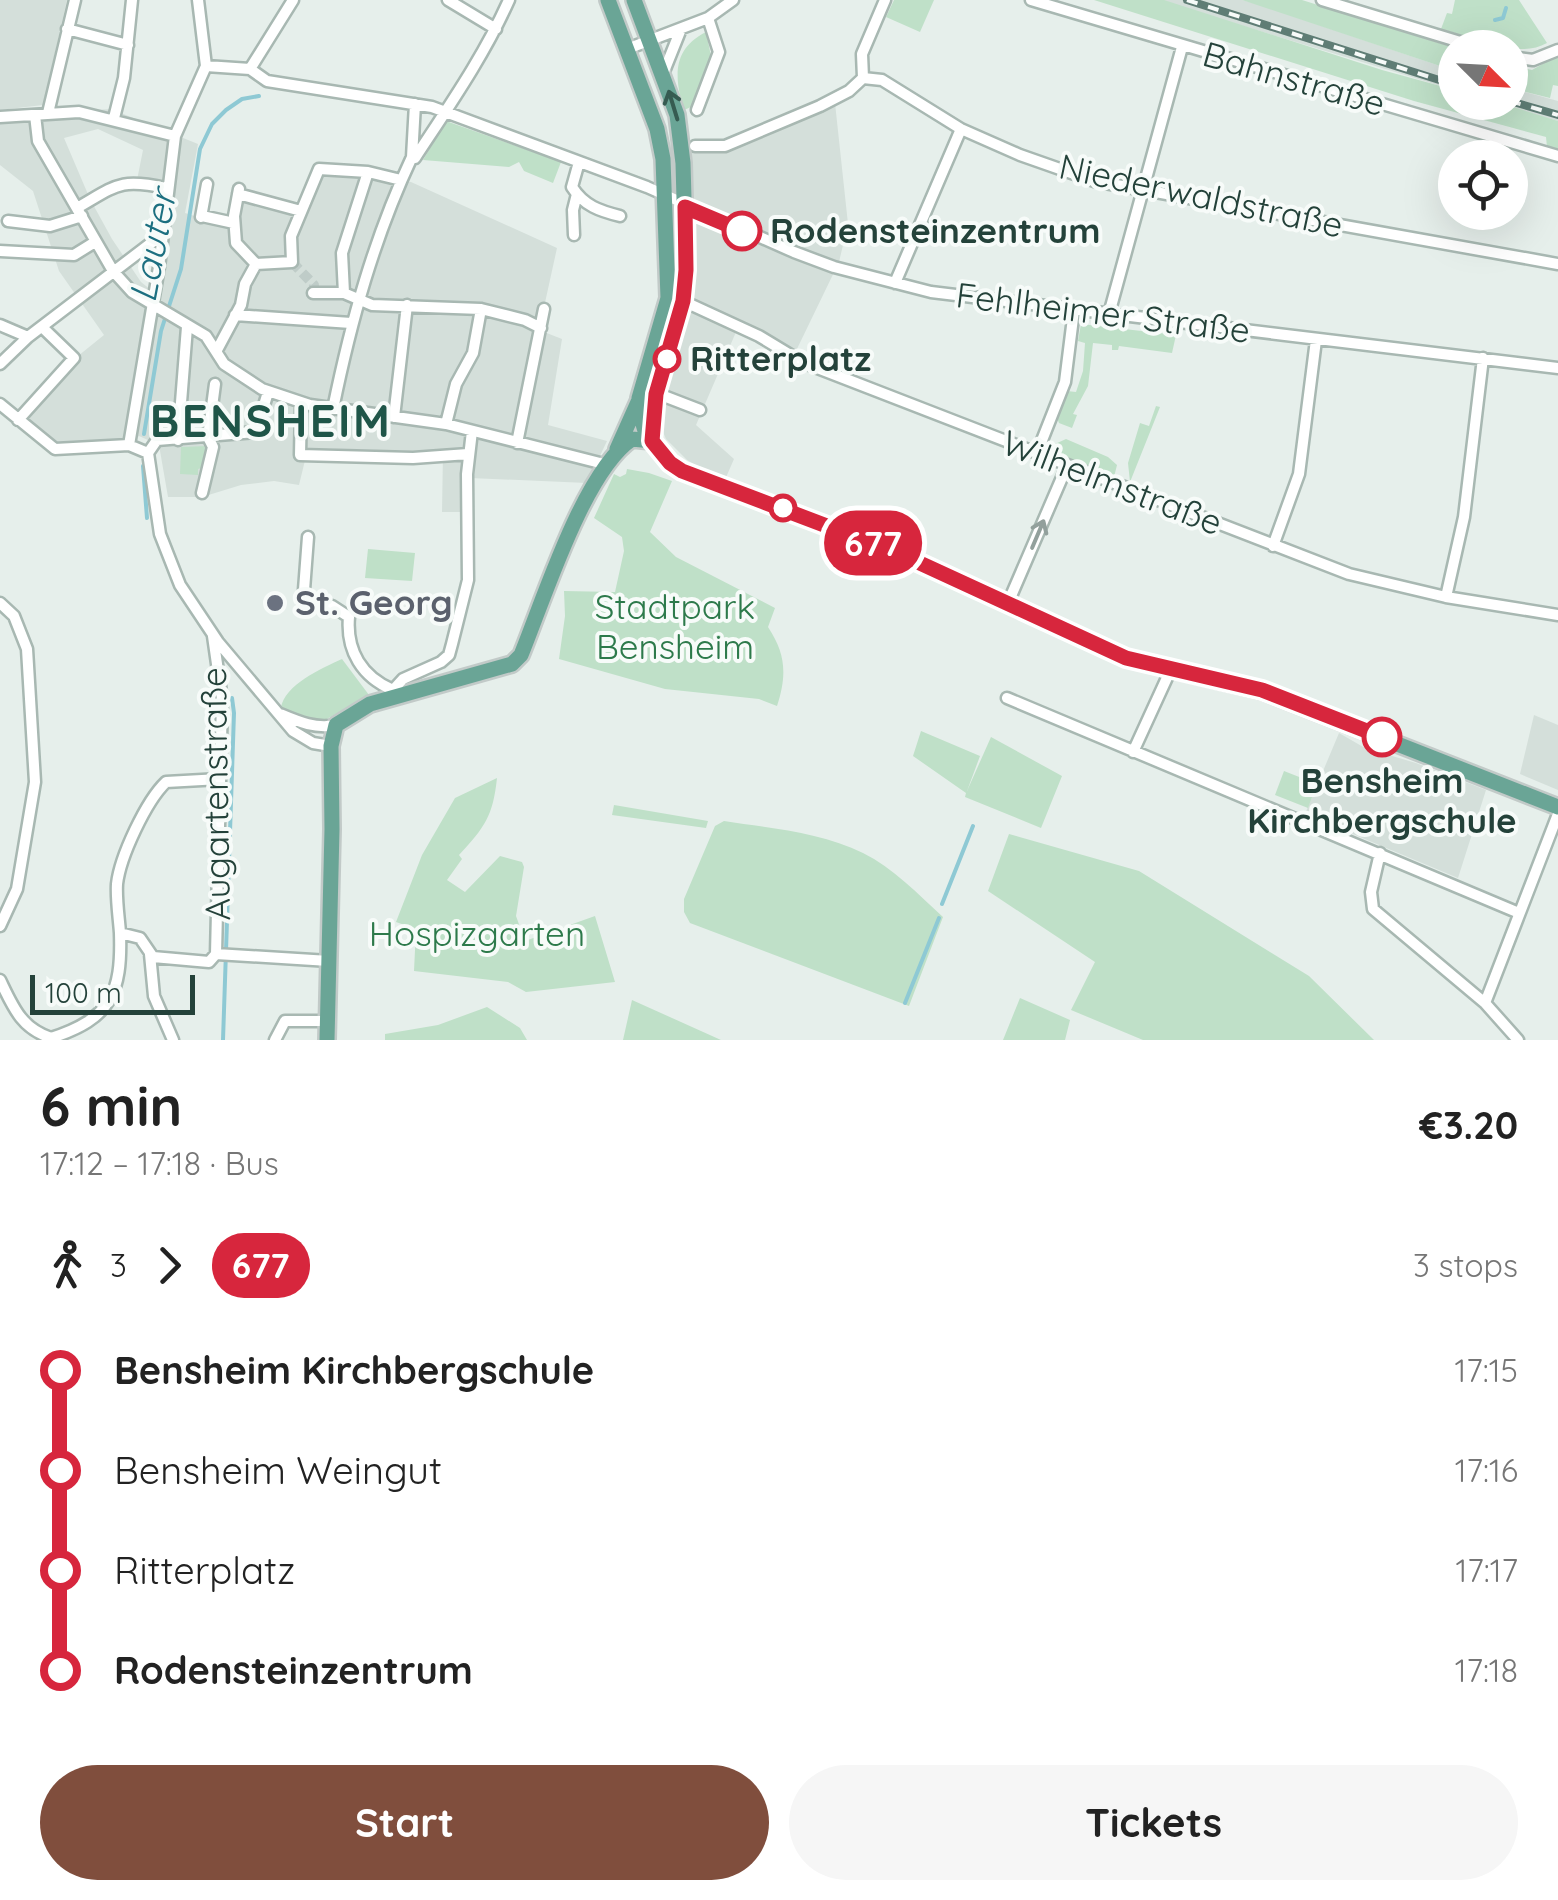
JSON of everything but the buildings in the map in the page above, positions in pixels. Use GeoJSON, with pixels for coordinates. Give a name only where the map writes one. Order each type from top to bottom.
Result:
{"type":"FeatureCollection","features":[{"type":"Feature","properties":{"kind":"main road"},"geometry":{"type":"LineString","coordinates":[[327,1040],[330,746],[336,726],[394,693],[490,672],[512,664],[521,655],[575,523],[639,398],[668,298],[661,144],[608,0]]}},
{"type":"Feature","properties":{"kind":"main road"},"geometry":{"type":"LineString","coordinates":[[634,0],[677,115],[683,145],[683,301],[656,394],[652,441]]}},
{"type":"Feature","properties":{"kind":"main road"},"geometry":{"type":"LineString","coordinates":[[639,398],[643,427],[670,463],[682,471],[877,544],[1126,658],[1262,690],[1558,811]]}},
{"type":"Feature","properties":{"kind":"main road"},"geometry":{"type":"LineString","coordinates":[[609,460],[652,441]]}},
{"type":"Feature","properties":{"kind":"street"},"geometry":{"type":"LineString","coordinates":[[76,0],[42,114],[38,141],[112,270],[132,292],[206,336],[224,364],[268,392],[301,403],[446,424],[517,443],[609,460]]}},
{"type":"Feature","properties":{"kind":"street"},"geometry":{"type":"LineString","coordinates":[[114,118],[132,0]]}},
{"type":"Feature","properties":{"kind":"street"},"geometry":{"type":"LineString","coordinates":[[129,445],[156,308],[166,188],[175,136],[206,66],[198,0]]}},
{"type":"Feature","properties":{"kind":"street"},"geometry":{"type":"LineString","coordinates":[[250,69],[293,0]]}},
{"type":"Feature","properties":{"kind":"street"},"geometry":{"type":"LineString","coordinates":[[448,0],[496,29]]}},
{"type":"Feature","properties":{"kind":"street"},"geometry":{"type":"LineString","coordinates":[[412,157],[416,158],[443,116],[496,29],[509,0]]}},
{"type":"Feature","properties":{"kind":"street"},"geometry":{"type":"LineString","coordinates":[[627,48],[708,18],[733,0]]}},
{"type":"Feature","properties":{"kind":"street"},"geometry":{"type":"LineString","coordinates":[[695,146],[725,146],[849,91],[863,78],[862,54],[885,0]]}},
{"type":"Feature","properties":{"kind":"street","name":"Bahnstraße"},"geometry":{"type":"LineString","coordinates":[[1031,0],[1558,156]]}},
{"type":"Feature","properties":{"kind":"street"},"geometry":{"type":"LineString","coordinates":[[1322,0],[1438,34]]}},
{"type":"Feature","properties":{"kind":"street"},"geometry":{"type":"LineString","coordinates":[[697,110],[719,52],[708,18]]}},
{"type":"Feature","properties":{"kind":"street"},"geometry":{"type":"LineString","coordinates":[[67,29],[128,45]]}},
{"type":"Feature","properties":{"kind":"street"},"geometry":{"type":"LineString","coordinates":[[663,74],[681,29]]}},
{"type":"Feature","properties":{"kind":"street"},"geometry":{"type":"LineString","coordinates":[[1109,314],[1182,47]]}},
{"type":"Feature","properties":{"kind":"street"},"geometry":{"type":"LineString","coordinates":[[1528,59],[1558,50]]}},
{"type":"Feature","properties":{"kind":"street","name":"Fehlheimer Straße"},"geometry":{"type":"LineString","coordinates":[[206,66],[250,69],[267,81],[414,104],[665,195],[782,248],[931,292],[1558,368]]}},
{"type":"Feature","properties":{"kind":"street","name":"Niederwaldstraße"},"geometry":{"type":"LineString","coordinates":[[863,78],[882,80],[960,128],[1054,168],[1143,192],[1558,264]]}},
{"type":"Feature","properties":{"kind":"street"},"geometry":{"type":"LineString","coordinates":[[333,408],[358,298],[392,199],[412,157],[414,104]]}},
{"type":"Feature","properties":{"kind":"street"},"geometry":{"type":"LineString","coordinates":[[0,118],[78,112],[175,136]]}},
{"type":"Feature","properties":{"kind":"street"},"geometry":{"type":"LineString","coordinates":[[895,283],[960,128]]}},
{"type":"Feature","properties":{"kind":"street"},"geometry":{"type":"LineString","coordinates":[[579,162],[572,187],[577,194],[600,211],[620,216]]}},
{"type":"Feature","properties":{"kind":"street"},"geometry":{"type":"LineString","coordinates":[[217,350],[235,315],[250,270],[256,264],[292,262],[292,236],[320,168],[368,172],[401,180]]}},
{"type":"Feature","properties":{"kind":"street"},"geometry":{"type":"LineString","coordinates":[[344,293],[342,253],[368,172]]}},
{"type":"Feature","properties":{"kind":"street"},"geometry":{"type":"LineString","coordinates":[[8,221],[50,226],[80,212],[120,182],[166,188]]}},
{"type":"Feature","properties":{"kind":"street"},"geometry":{"type":"LineString","coordinates":[[208,184],[202,217],[234,225]]}},
{"type":"Feature","properties":{"kind":"street"},"geometry":{"type":"LineString","coordinates":[[256,264],[236,243],[238,191],[301,211]]}},
{"type":"Feature","properties":{"kind":"street"},"geometry":{"type":"LineString","coordinates":[[574,234],[577,194]]}},
{"type":"Feature","properties":{"kind":"street"},"geometry":{"type":"LineString","coordinates":[[0,364],[112,270],[163,234]]}},
{"type":"Feature","properties":{"kind":"street"},"geometry":{"type":"LineString","coordinates":[[2,251],[74,255],[95,242]]}},
{"type":"Feature","properties":{"kind":"street"},"geometry":{"type":"LineString","coordinates":[[314,293],[344,293],[372,305],[480,308],[541,328]]}},
{"type":"Feature","properties":{"kind":"street","name":"Wilhelmstraße"},"geometry":{"type":"LineString","coordinates":[[683,301],[759,336],[802,362],[1349,574],[1446,597],[1558,615]]}},
{"type":"Feature","properties":{"kind":"street"},"geometry":{"type":"LineString","coordinates":[[394,417],[407,305]]}},
{"type":"Feature","properties":{"kind":"street"},"geometry":{"type":"LineString","coordinates":[[446,424],[456,384],[473,353],[480,308]]}},
{"type":"Feature","properties":{"kind":"street"},"geometry":{"type":"LineString","coordinates":[[517,443],[544,310]]}},
{"type":"Feature","properties":{"kind":"street"},"geometry":{"type":"LineString","coordinates":[[1036,454],[1064,382],[1074,310]]}},
{"type":"Feature","properties":{"kind":"street"},"geometry":{"type":"LineString","coordinates":[[235,315],[351,323]]}},
{"type":"Feature","properties":{"kind":"street"},"geometry":{"type":"LineString","coordinates":[[0,325],[28,337]]}},
{"type":"Feature","properties":{"kind":"street"},"geometry":{"type":"LineString","coordinates":[[178,440],[188,326]]}},
{"type":"Feature","properties":{"kind":"street"},"geometry":{"type":"LineString","coordinates":[[18,420],[74,358],[42,327]]}},
{"type":"Feature","properties":{"kind":"street"},"geometry":{"type":"LineString","coordinates":[[1274,546],[1299,474],[1316,340]]}},
{"type":"Feature","properties":{"kind":"street"},"geometry":{"type":"LineString","coordinates":[[1446,597],[1464,518],[1483,358]]}},
{"type":"Feature","properties":{"kind":"street"},"geometry":{"type":"LineString","coordinates":[[202,493],[213,448],[208,436],[214,384]]}},
{"type":"Feature","properties":{"kind":"street"},"geometry":{"type":"LineString","coordinates":[[268,392],[256,432],[157,440],[148,454],[157,519],[166,554],[180,584],[212,634],[293,731],[313,743],[330,746]]}},
{"type":"Feature","properties":{"kind":"street"},"geometry":{"type":"LineString","coordinates":[[656,394],[700,410]]}},
{"type":"Feature","properties":{"kind":"street"},"geometry":{"type":"LineString","coordinates":[[301,403],[300,454],[414,458],[468,454]]}},
{"type":"Feature","properties":{"kind":"street"},"geometry":{"type":"LineString","coordinates":[[0,404],[55,449],[129,445],[148,454]]}},
{"type":"Feature","properties":{"kind":"street"},"geometry":{"type":"LineString","coordinates":[[308,537],[303,604],[332,606],[350,618],[348,636],[353,657],[394,693],[403,680],[441,662],[452,644],[468,580],[468,454],[472,430]]}},
{"type":"Feature","properties":{"kind":"street"},"geometry":{"type":"LineString","coordinates":[[1008,603],[1067,466]]}},
{"type":"Feature","properties":{"kind":"street"},"geometry":{"type":"LineString","coordinates":[[0,603],[14,616],[27,649],[35,782],[17,890],[0,926]]}},
{"type":"Feature","properties":{"kind":"street","name":"Augartenstraße"},"geometry":{"type":"LineString","coordinates":[[212,634],[222,699],[223,954]]}},
{"type":"Feature","properties":{"kind":"street"},"geometry":{"type":"LineString","coordinates":[[1133,752],[1171,670]]}},
{"type":"Feature","properties":{"kind":"street"},"geometry":{"type":"LineString","coordinates":[[1007,698],[1518,913]]}},
{"type":"Feature","properties":{"kind":"street"},"geometry":{"type":"LineString","coordinates":[[279,714],[306,725],[336,726]]}},
{"type":"Feature","properties":{"kind":"street"},"geometry":{"type":"LineString","coordinates":[[0,980],[22,1022],[49,1039],[95,1019],[107,1006],[121,966],[118,882],[138,824],[166,782],[220,780]]}},
{"type":"Feature","properties":{"kind":"street"},"geometry":{"type":"LineString","coordinates":[[1485,1003],[1558,811]]}},
{"type":"Feature","properties":{"kind":"street"},"geometry":{"type":"LineString","coordinates":[[1380,853],[1371,892],[1373,909],[1485,1003],[1518,1040]]}},
{"type":"Feature","properties":{"kind":"street"},"geometry":{"type":"LineString","coordinates":[[120,938],[140,938],[150,954],[154,996],[172,1040]]}},
{"type":"Feature","properties":{"kind":"street"},"geometry":{"type":"LineString","coordinates":[[150,954],[167,961],[209,962],[223,954],[329,961]]}},
{"type":"Feature","properties":{"kind":"street"},"geometry":{"type":"LineString","coordinates":[[275,1040],[285,1020],[328,1021]]}},
{"type":"Feature","properties":{"kind":"shaded area"},"geometry":{"type":"Polygon","coordinates":[[[0,0],[67,0],[43,105],[0,110],[0,0]]]}},
{"type":"Feature","properties":{"kind":"shaded area"},"geometry":{"type":"Polygon","coordinates":[[[1157,0],[1242,0],[1260,5],[1438,65],[1438,85],[1157,0]]]}},
{"type":"Feature","properties":{"kind":"shaded area"},"geometry":{"type":"Polygon","coordinates":[[[1528,93],[1558,101],[1558,121],[1528,113],[1528,93]]]}},
{"type":"Feature","properties":{"kind":"shaded area"},"geometry":{"type":"Polygon","coordinates":[[[835,103],[848,224],[839,262],[795,353],[739,325],[696,425],[734,459],[724,482],[687,460],[666,439],[658,420],[676,347],[688,149],[725,147],[835,103]]]}},
{"type":"Feature","properties":{"kind":"shaded area"},"geometry":{"type":"Polygon","coordinates":[[[111,109],[198,144],[185,213],[223,225],[233,198],[300,210],[318,170],[411,182],[557,248],[539,330],[562,339],[548,425],[607,441],[587,483],[470,478],[468,512],[442,512],[443,452],[308,448],[299,485],[274,481],[241,485],[202,497],[168,497],[159,445],[139,436],[126,445],[65,450],[17,423],[78,356],[104,335],[59,271],[33,191],[0,165],[0,116],[111,109]],[[98,129],[64,138],[112,239],[141,282],[151,290],[164,188],[137,180],[143,150],[98,129]]]}},
{"type":"Feature","properties":{"kind":"shaded area"},"geometry":{"type":"Polygon","coordinates":[[[1534,715],[1558,725],[1558,790],[1520,774],[1534,715]]]}},
{"type":"Feature","properties":{"kind":"shaded area"},"geometry":{"type":"Polygon","coordinates":[[[1339,733],[1365,748],[1486,790],[1458,878],[1305,814],[1339,733]]]}},
{"type":"Feature","properties":{"kind":"green space"},"geometry":{"type":"Polygon","coordinates":[[[894,0],[934,0],[920,32],[886,17],[894,0]]]}},
{"type":"Feature","properties":{"kind":"green space"},"geometry":{"type":"Polygon","coordinates":[[[1094,0],[1164,0],[1438,85],[1438,108],[1094,0]]]}},
{"type":"Feature","properties":{"kind":"green space"},"geometry":{"type":"Polygon","coordinates":[[[1242,0],[1302,0],[1438,43],[1438,65],[1242,0]]]}},
{"type":"Feature","properties":{"kind":"green space"},"geometry":{"type":"Polygon","coordinates":[[[1455,0],[1519,0],[1547,43],[1528,49],[1528,30],[1441,29],[1447,13],[1452,14],[1455,0]]]}},
{"type":"Feature","properties":{"kind":"green space"},"geometry":{"type":"Polygon","coordinates":[[[706,32],[711,56],[691,107],[684,110],[678,86],[681,55],[706,32]]]}},
{"type":"Feature","properties":{"kind":"green space"},"geometry":{"type":"Polygon","coordinates":[[[1558,58],[1558,86],[1553,85],[1550,98],[1528,92],[1528,69],[1558,58]]]}},
{"type":"Feature","properties":{"kind":"green space"},"geometry":{"type":"Polygon","coordinates":[[[1528,112],[1558,121],[1558,150],[1547,147],[1546,137],[1484,120],[1528,120],[1528,112]]]}},
{"type":"Feature","properties":{"kind":"green space"},"geometry":{"type":"Polygon","coordinates":[[[446,121],[561,162],[553,183],[524,171],[519,162],[509,167],[423,160],[446,121]]]}},
{"type":"Feature","properties":{"kind":"green space"},"geometry":{"type":"Polygon","coordinates":[[[1081,324],[1176,335],[1172,353],[1119,346],[1112,350],[1112,345],[1093,343],[1088,386],[1073,414],[1077,415],[1072,428],[1059,423],[1057,418],[1067,391],[1076,392],[1083,371],[1085,343],[1078,341],[1081,324]]]}},
{"type":"Feature","properties":{"kind":"green space"},"geometry":{"type":"Polygon","coordinates":[[[1156,406],[1160,407],[1130,482],[1128,463],[1140,423],[1149,426],[1156,406]]]}},
{"type":"Feature","properties":{"kind":"green space"},"geometry":{"type":"Polygon","coordinates":[[[1066,439],[1108,457],[1117,465],[1114,477],[1054,453],[1055,444],[1066,439]]]}},
{"type":"Feature","properties":{"kind":"green space"},"geometry":{"type":"Polygon","coordinates":[[[208,446],[206,467],[198,469],[198,475],[180,474],[181,447],[208,446]]]}},
{"type":"Feature","properties":{"kind":"green space","name":"Stadtpark Bensheim"},"geometry":{"type":"Polygon","coordinates":[[[627,469],[672,481],[650,532],[676,557],[775,608],[768,627],[783,665],[777,706],[759,699],[665,689],[559,659],[564,591],[615,592],[624,551],[622,537],[594,518],[614,474],[620,477],[627,469]]]}},
{"type":"Feature","properties":{"kind":"green space"},"geometry":{"type":"Polygon","coordinates":[[[368,549],[415,553],[412,581],[365,578],[368,549]]]}},
{"type":"Feature","properties":{"kind":"green space"},"geometry":{"type":"Polygon","coordinates":[[[342,659],[369,695],[318,724],[281,708],[296,685],[342,659]]]}},
{"type":"Feature","properties":{"kind":"green space"},"geometry":{"type":"Polygon","coordinates":[[[921,731],[980,756],[967,791],[991,737],[1062,776],[1041,828],[965,797],[966,793],[913,756],[921,731]]]}},
{"type":"Feature","properties":{"kind":"green space"},"geometry":{"type":"Polygon","coordinates":[[[1284,771],[1317,784],[1308,808],[1275,795],[1284,771]]]}},
{"type":"Feature","properties":{"kind":"green space","name":"Hospizgarten"},"geometry":{"type":"Polygon","coordinates":[[[497,778],[486,820],[459,855],[462,859],[447,880],[465,892],[500,856],[522,862],[516,916],[525,941],[595,916],[615,982],[526,992],[508,982],[414,971],[416,929],[396,922],[422,855],[455,798],[497,778]]]}},
{"type":"Feature","properties":{"kind":"green space"},"geometry":{"type":"Polygon","coordinates":[[[614,805],[708,821],[706,828],[612,815],[614,805]]]}},
{"type":"Feature","properties":{"kind":"green space"},"geometry":{"type":"Polygon","coordinates":[[[724,821],[830,840],[863,853],[905,882],[943,917],[909,1006],[690,923],[684,912],[684,899],[715,826],[724,821]]]}},
{"type":"Feature","properties":{"kind":"green space"},"geometry":{"type":"Polygon","coordinates":[[[1009,834],[1139,871],[1309,976],[1374,1040],[1143,1040],[1071,1010],[1095,962],[988,891],[1009,834]]]}},
{"type":"Feature","properties":{"kind":"green space"},"geometry":{"type":"Polygon","coordinates":[[[1020,998],[1070,1020],[1065,1040],[1003,1040],[1020,998]]]}},
{"type":"Feature","properties":{"kind":"green space"},"geometry":{"type":"Polygon","coordinates":[[[632,1000],[721,1040],[623,1040],[632,1000]]]}},
{"type":"Feature","properties":{"kind":"green space"},"geometry":{"type":"Polygon","coordinates":[[[487,1007],[520,1028],[527,1040],[385,1040],[385,1034],[438,1025],[487,1007]]]}},
{"type":"Feature","properties":{"kind":"waterway"},"geometry":{"type":"LineString","coordinates":[[1495,20],[1503,18],[1506,8]]}},
{"type":"Feature","properties":{"kind":"waterway","name":"Lauter"},"geometry":{"type":"LineString","coordinates":[[144,434],[161,331],[181,269],[200,149],[212,124],[226,110],[242,99],[259,96]]}},
{"type":"Feature","properties":{"kind":"waterway","name":"Lauter"},"geometry":{"type":"LineString","coordinates":[[143,466],[147,518]]}},
{"type":"Feature","properties":{"kind":"waterway","name":"Lauter"},"geometry":{"type":"LineString","coordinates":[[223,1040],[232,698]]}},
{"type":"Feature","properties":{"kind":"waterway"},"geometry":{"type":"LineString","coordinates":[[942,904],[973,826]]}},
{"type":"Feature","properties":{"kind":"waterway"},"geometry":{"type":"LineString","coordinates":[[905,1003],[939,918]]}},
{"type":"Feature","properties":{"kind":"tunnel"},"geometry":{"type":"LineString","coordinates":[[292,262],[314,285],[313,293]]}},
{"type":"Feature","properties":{"kind":"railway"},"geometry":{"type":"LineString","coordinates":[[1187,0],[1438,80]]}},
{"type":"Feature","properties":{"kind":"railway"},"geometry":{"type":"LineString","coordinates":[[1528,106],[1558,115]]}},
{"type":"Feature","properties":{"kind":"bus line","name":"677"},"geometry":{"type":"LineString","coordinates":[[742,231],[685,207],[683,301],[656,394],[653,418],[652,441],[670,463],[682,471],[898,553],[1126,658],[1262,690],[1382,737]]}},
{"type":"Feature","properties":{"kind":"place","name":"Rodensteinzentrum"},"geometry":{"type":"Point","coordinates":[742,231]}},
{"type":"Feature","properties":{"kind":"place","name":"Ritterplatz"},"geometry":{"type":"Point","coordinates":[667,359]}},
{"type":"Feature","properties":{"kind":"place","name":"St. Georg"},"geometry":{"type":"Point","coordinates":[275,603]}},
{"type":"Feature","properties":{"kind":"place","name":"Bensheim Kirchbergschule"},"geometry":{"type":"Point","coordinates":[1382,737]}},
{"type":"Feature","properties":{"kind":"district","name":"BENSHEIM"},"geometry":{"type":"Point","coordinates":[271,421]}}]}
